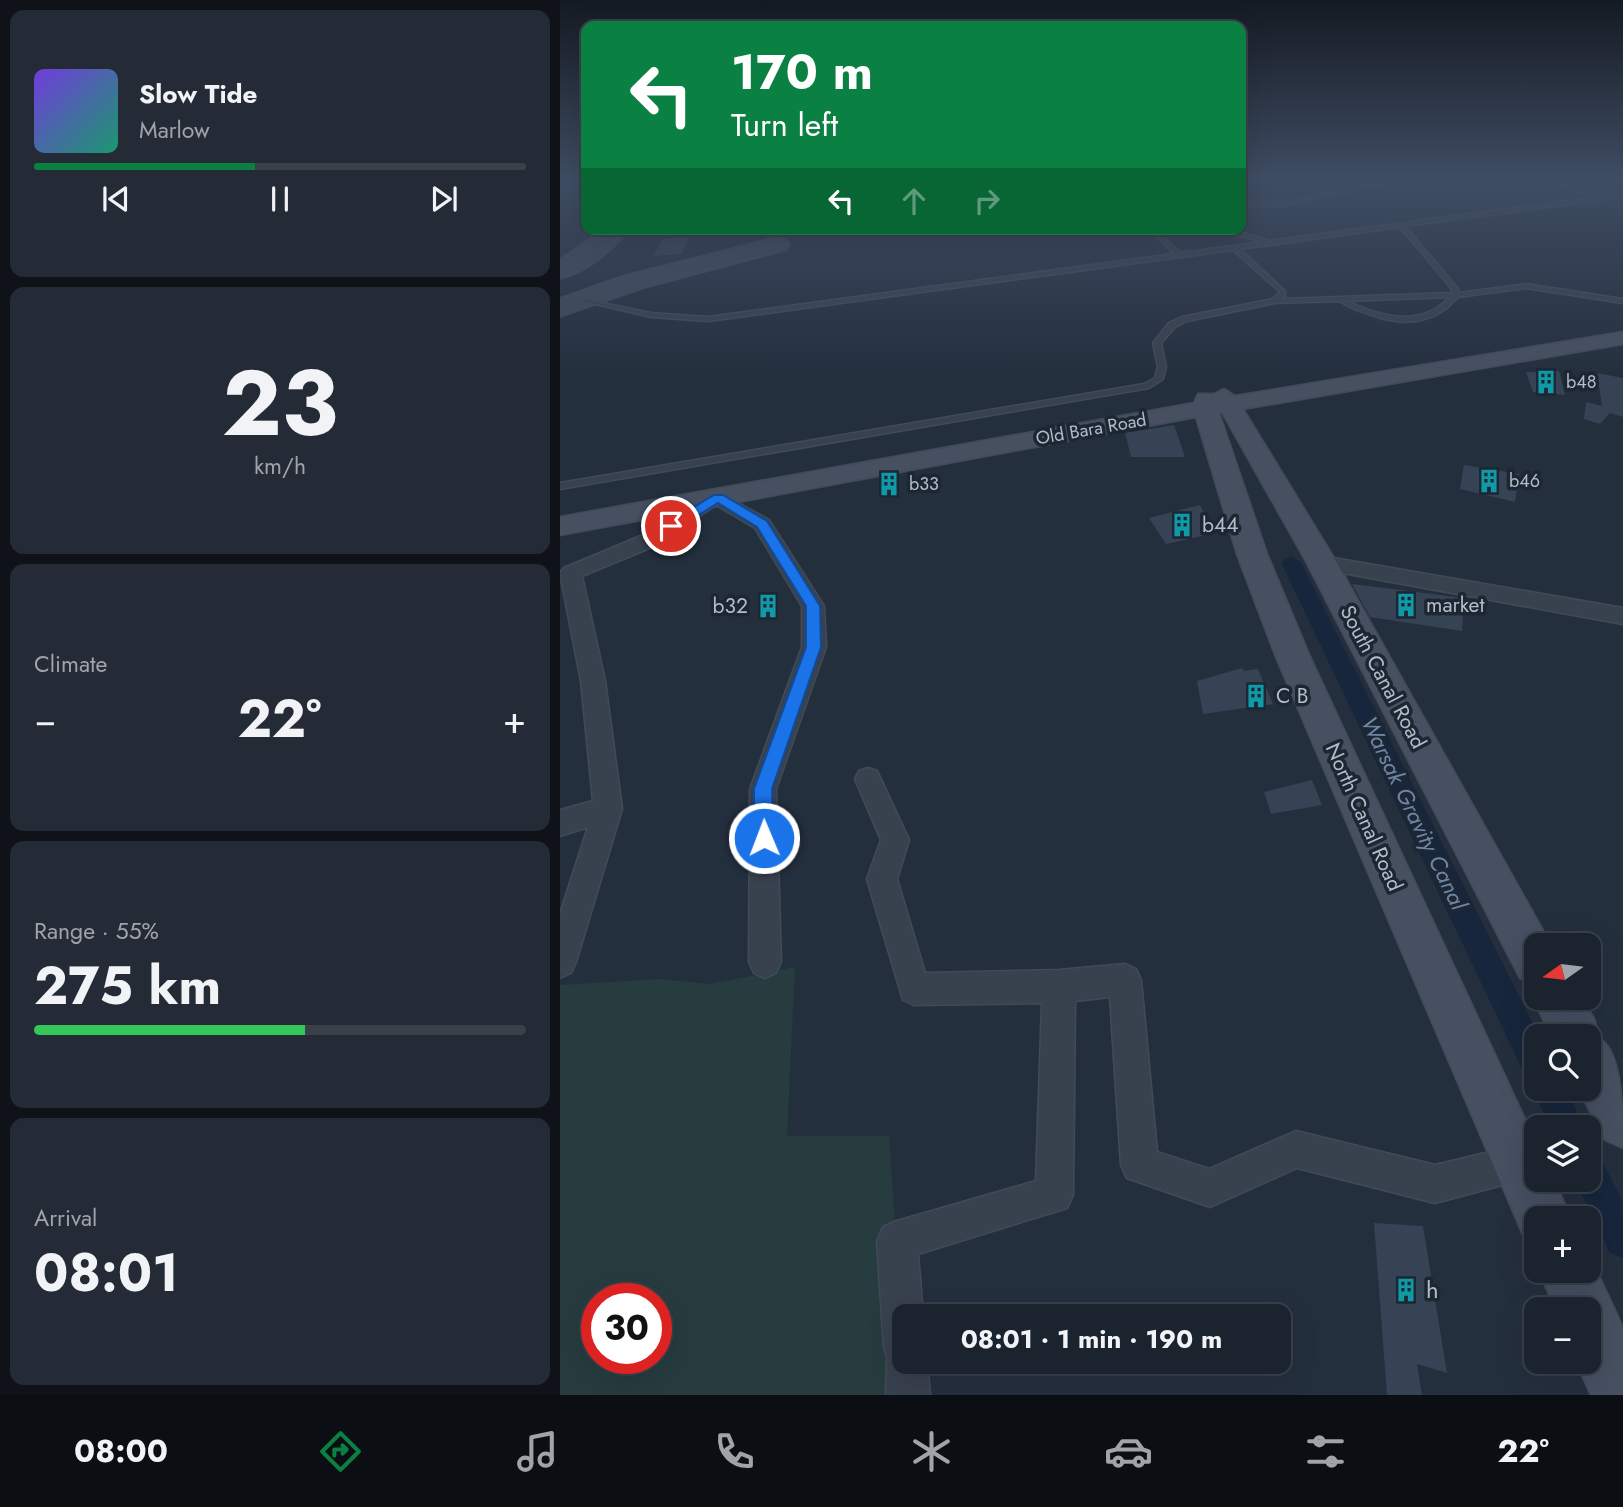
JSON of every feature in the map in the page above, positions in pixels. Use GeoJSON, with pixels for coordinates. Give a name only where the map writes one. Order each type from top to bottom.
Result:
{"type":"FeatureCollection","features":[{"type":"Feature","properties":{"kind":"main road","name":"Old Bara Road"},"geometry":{"type":"LineString","coordinates":[[560,526],[716,498],[867,465],[1216,402],[1623,335]]}},
{"type":"Feature","properties":{"kind":"main road","name":"South Canal Road"},"geometry":{"type":"LineString","coordinates":[[1216,402],[1274,478],[1524,939]]}},
{"type":"Feature","properties":{"kind":"main road","name":"North Canal Road"},"geometry":{"type":"LineString","coordinates":[[1216,402],[1228,481],[1252,554],[1293,657],[1538,1206]]}},
{"type":"Feature","properties":{"kind":"main road"},"geometry":{"type":"LineString","coordinates":[[560,516],[867,465]]}},
{"type":"Feature","properties":{"kind":"main road"},"geometry":{"type":"LineString","coordinates":[[1228,481],[1274,478]]}},
{"type":"Feature","properties":{"kind":"main road"},"geometry":{"type":"LineString","coordinates":[[1601,1081],[1623,1122]]}},
{"type":"Feature","properties":{"kind":"main road"},"geometry":{"type":"LineString","coordinates":[[1601,1348],[1622,1395]]}},
{"type":"Feature","properties":{"kind":"street"},"geometry":{"type":"LineString","coordinates":[[560,962],[608,809],[593,681],[565,575],[650,540],[716,498],[762,524],[813,606],[814,647],[763,789],[765,962]]}},
{"type":"Feature","properties":{"kind":"street"},"geometry":{"type":"LineString","coordinates":[[1322,564],[1623,616]]}},
{"type":"Feature","properties":{"kind":"street"},"geometry":{"type":"LineString","coordinates":[[868,779],[895,840],[882,879],[914,989],[1059,986],[1125,980],[1140,1165],[1210,1188],[1296,1149],[1435,1184],[1519,1164]]}},
{"type":"Feature","properties":{"kind":"street"},"geometry":{"type":"LineString","coordinates":[[560,823],[608,809]]}},
{"type":"Feature","properties":{"kind":"street"},"geometry":{"type":"LineString","coordinates":[[902,1304],[897,1241],[1054,1195],[1059,986]]}},
{"type":"Feature","properties":{"kind":"street"},"geometry":{"type":"LineString","coordinates":[[907,1374],[908,1395]]}},
{"type":"Feature","properties":{"kind":"lane"},"geometry":{"type":"LineString","coordinates":[[1168,244],[1178,254]]}},
{"type":"Feature","properties":{"kind":"lane"},"geometry":{"type":"LineString","coordinates":[[585,300],[651,315],[708,319],[1255,244]]}},
{"type":"Feature","properties":{"kind":"lane"},"geometry":{"type":"LineString","coordinates":[[1342,301],[1357,309],[1392,317],[1421,319],[1446,309],[1456,295],[1455,289],[1417,244]]}},
{"type":"Feature","properties":{"kind":"lane"},"geometry":{"type":"LineString","coordinates":[[1237,246],[1283,292],[1275,301]]}},
{"type":"Feature","properties":{"kind":"lane"},"geometry":{"type":"LineString","coordinates":[[560,486],[1124,393],[1159,379],[1162,367],[1157,343],[1172,326],[1185,319],[1275,301],[1342,301],[1456,295],[1526,286],[1605,301],[1623,301]]}},
{"type":"Feature","properties":{"kind":"green space"},"geometry":{"type":"Polygon","coordinates":[[[795,967],[787,1136],[889,1136],[901,1304],[892,1304],[892,1374],[906,1374],[907,1395],[560,1395],[560,985],[660,979],[710,984],[795,967]]]}},
{"type":"Feature","properties":{"kind":"building"},"geometry":{"type":"Polygon","coordinates":[[[659,244],[686,244],[682,254],[653,256],[659,244]]]}},
{"type":"Feature","properties":{"kind":"building","name":"b48"},"geometry":{"type":"Polygon","coordinates":[[[1559,371],[1565,395],[1533,392],[1526,372],[1559,371]]]}},
{"type":"Feature","properties":{"kind":"building"},"geometry":{"type":"Polygon","coordinates":[[[1597,373],[1623,378],[1623,417],[1610,413],[1600,424],[1584,419],[1586,402],[1602,406],[1597,373]]]}},
{"type":"Feature","properties":{"kind":"building"},"geometry":{"type":"Polygon","coordinates":[[[1174,425],[1185,457],[1131,457],[1125,433],[1174,425]]]}},
{"type":"Feature","properties":{"kind":"building","name":"b46"},"geometry":{"type":"Polygon","coordinates":[[[1464,465],[1519,474],[1515,502],[1460,489],[1464,465]]]}},
{"type":"Feature","properties":{"kind":"building","name":"b44"},"geometry":{"type":"Polygon","coordinates":[[[1200,505],[1215,533],[1166,544],[1149,518],[1200,505]]]}},
{"type":"Feature","properties":{"kind":"building","name":"market"},"geometry":{"type":"Polygon","coordinates":[[[1352,584],[1464,598],[1462,631],[1370,617],[1352,584]]]}},
{"type":"Feature","properties":{"kind":"building","name":"C B"},"geometry":{"type":"Polygon","coordinates":[[[1242,668],[1244,671],[1258,669],[1273,704],[1203,714],[1197,681],[1242,668]]]}},
{"type":"Feature","properties":{"kind":"building"},"geometry":{"type":"Polygon","coordinates":[[[1312,780],[1322,805],[1271,814],[1264,792],[1312,780]]]}},
{"type":"Feature","properties":{"kind":"building","name":"h"},"geometry":{"type":"Polygon","coordinates":[[[1374,1223],[1423,1226],[1447,1373],[1417,1364],[1422,1395],[1387,1395],[1374,1223]]]}},
{"type":"Feature","properties":{"kind":"waterway","name":"Warsak Gravity Canal"},"geometry":{"type":"LineString","coordinates":[[1291,562],[1524,1039]]}},
{"type":"Feature","properties":{"kind":"waterway","name":"Warsak Gravity Canal"},"geometry":{"type":"LineString","coordinates":[[1554,1101],[1561,1115]]}},
{"type":"Feature","properties":{"kind":"waterway","name":"Warsak Gravity Canal"},"geometry":{"type":"LineString","coordinates":[[1599,1192],[1623,1240]]}},
{"type":"Feature","properties":{"kind":"taxiway"},"geometry":{"type":"LineString","coordinates":[[560,271],[603,244]]}},
{"type":"Feature","properties":{"kind":"taxiway"},"geometry":{"type":"LineString","coordinates":[[560,308],[633,282],[777,245]]}},
{"type":"Feature","properties":{"kind":"place","name":"b48"},"geometry":{"type":"Point","coordinates":[1546,382]}},
{"type":"Feature","properties":{"kind":"place","name":"b46"},"geometry":{"type":"Point","coordinates":[1489,481]}},
{"type":"Feature","properties":{"kind":"place","name":"b33"},"geometry":{"type":"Point","coordinates":[889,484]}},
{"type":"Feature","properties":{"kind":"place","name":"b44"},"geometry":{"type":"Point","coordinates":[1182,525]}},
{"type":"Feature","properties":{"kind":"place","name":"market"},"geometry":{"type":"Point","coordinates":[1406,605]}},
{"type":"Feature","properties":{"kind":"place","name":"b32"},"geometry":{"type":"Point","coordinates":[768,606]}},
{"type":"Feature","properties":{"kind":"place","name":"C B"},"geometry":{"type":"Point","coordinates":[1256,696]}},
{"type":"Feature","properties":{"kind":"place","name":"h"},"geometry":{"type":"Point","coordinates":[1406,1290]}},
{"type":"Feature","properties":{"kind":"route"},"geometry":{"type":"LineString","coordinates":[[671,526],[718,498],[762,524],[813,606],[814,647],[763,789],[764,838]]}}]}
